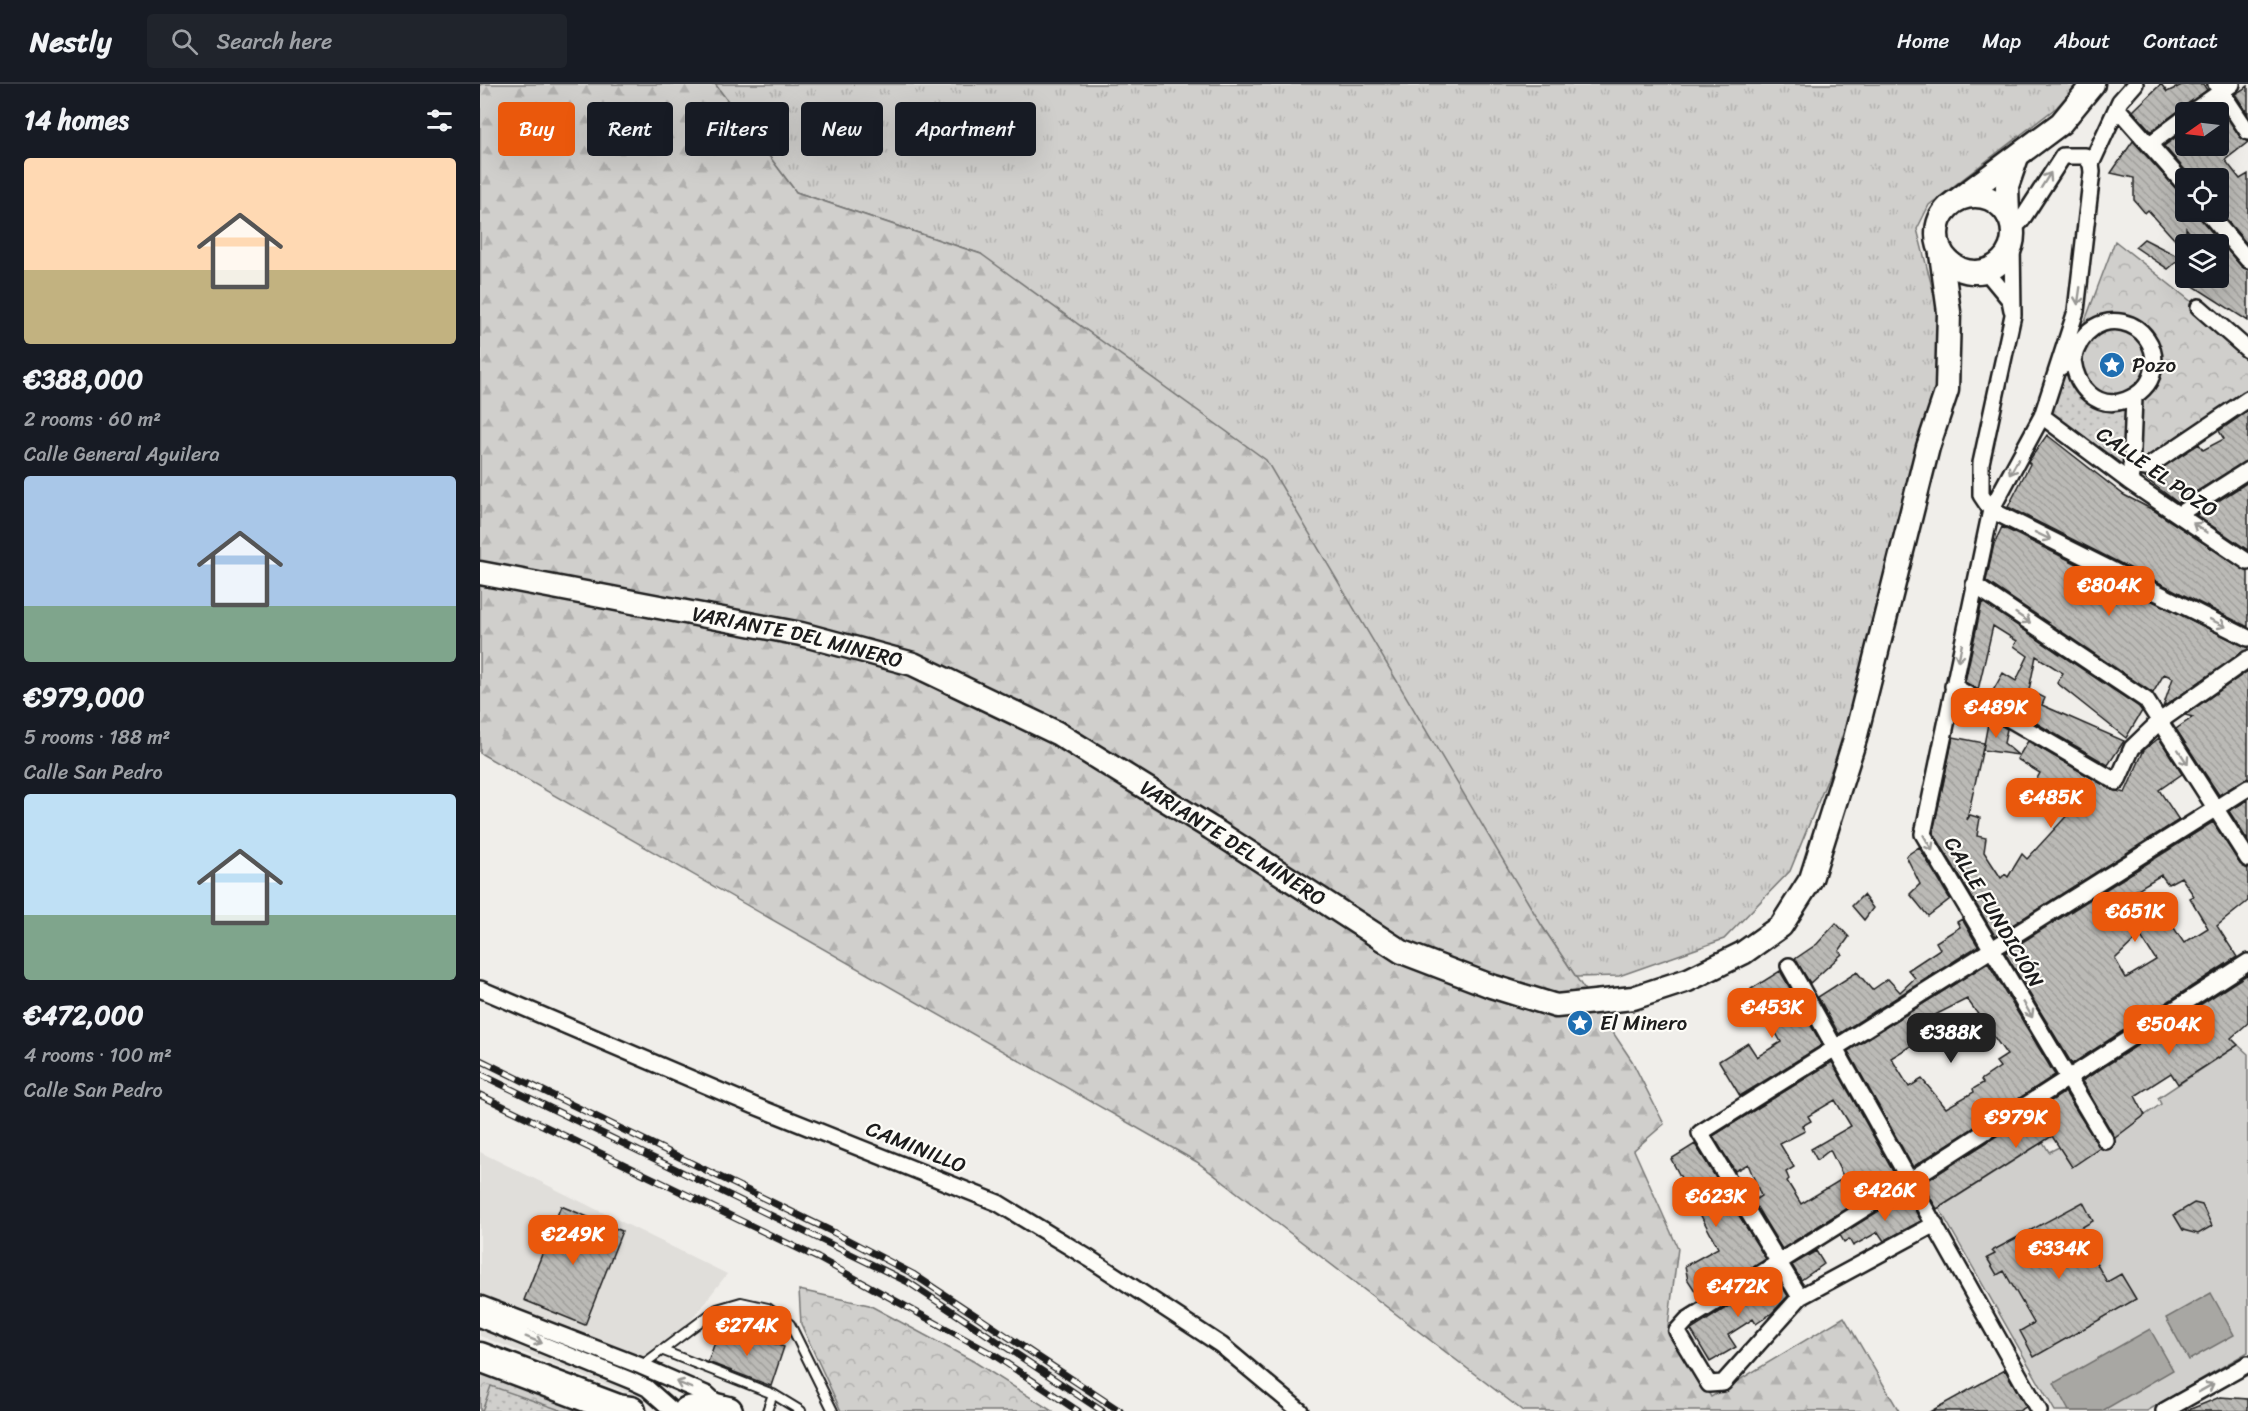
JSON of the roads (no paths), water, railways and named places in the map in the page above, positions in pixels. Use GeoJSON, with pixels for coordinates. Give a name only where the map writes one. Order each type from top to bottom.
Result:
{"type":"FeatureCollection","features":[{"type":"Feature","properties":{"kind":"highway"},"geometry":{"type":"LineString","coordinates":[[480,1357],[623,1410]]}},
{"type":"Feature","properties":{"kind":"highway"},"geometry":{"type":"LineString","coordinates":[[687,1411],[700,1407],[726,1410]]}},
{"type":"Feature","properties":{"kind":"street"},"geometry":{"type":"LineString","coordinates":[[2013,315],[2010,300],[1983,272],[1958,268],[1941,254],[1937,241],[1938,222],[1949,205],[2018,157],[2061,123],[2093,84]]}},
{"type":"Feature","properties":{"kind":"street"},"geometry":{"type":"LineString","coordinates":[[2011,228],[2020,221],[2063,156],[2085,156],[2091,164],[2117,108],[2135,84]]}},
{"type":"Feature","properties":{"kind":"street"},"geometry":{"type":"LineString","coordinates":[[2204,102],[2223,86],[2248,132]]}},
{"type":"Feature","properties":{"kind":"street"},"geometry":{"type":"LineString","coordinates":[[2117,108],[2175,173]]}},
{"type":"Feature","properties":{"kind":"street"},"geometry":{"type":"LineString","coordinates":[[2150,144],[2175,125]]}},
{"type":"Feature","properties":{"kind":"street"},"geometry":{"type":"LineString","coordinates":[[2018,157],[2007,186],[2011,228],[2013,315],[1981,463],[1982,495],[1991,510],[2248,638]]}},
{"type":"Feature","properties":{"kind":"street","name":"CALLE FUNDICIÓN"},"geometry":{"type":"LineString","coordinates":[[2091,164],[2081,282],[2072,326],[2042,416],[1991,510],[1923,834],[2106,1141]]}},
{"type":"Feature","properties":{"kind":"street"},"geometry":{"type":"LineString","coordinates":[[1949,312],[1967,283],[2004,260],[2011,228],[2000,204],[1987,197],[1974,195],[1960,198]]}},
{"type":"Feature","properties":{"kind":"street"},"geometry":{"type":"LineString","coordinates":[[2216,222],[2248,260]]}},
{"type":"Feature","properties":{"kind":"street","name":"VARIANTE DEL MINERO"},"geometry":{"type":"LineString","coordinates":[[480,573],[801,634],[913,664],[1056,733],[1211,828],[1402,952],[1491,986],[1556,1006],[1633,998],[1688,980],[1743,953],[1780,926],[1811,879],[1855,739],[1928,447],[1947,390],[1949,312],[1941,254]]}},
{"type":"Feature","properties":{"kind":"street"},"geometry":{"type":"LineString","coordinates":[[2199,307],[2248,350]]}},
{"type":"Feature","properties":{"kind":"street"},"geometry":{"type":"LineString","coordinates":[[2110,321],[2124,322],[2136,328],[2146,338],[2152,350],[2154,363],[2152,377],[2145,388],[2134,397],[2120,402],[2106,402],[2092,397],[2081,387],[2074,374],[2073,360],[2078,342],[2092,328],[2110,321]]}},
{"type":"Feature","properties":{"kind":"street"},"geometry":{"type":"LineString","coordinates":[[2072,326],[2078,342]]}},
{"type":"Feature","properties":{"kind":"street"},"geometry":{"type":"LineString","coordinates":[[2059,368],[2073,360]]}},
{"type":"Feature","properties":{"kind":"street"},"geometry":{"type":"LineString","coordinates":[[2134,397],[2131,474],[2146,468],[2248,399]]}},
{"type":"Feature","properties":{"kind":"street","name":"CALLE EL POZO"},"geometry":{"type":"LineString","coordinates":[[2042,416],[2131,474],[2180,514],[2248,562]]}},
{"type":"Feature","properties":{"kind":"street"},"geometry":{"type":"LineString","coordinates":[[2180,514],[2248,470]]}},
{"type":"Feature","properties":{"kind":"street"},"geometry":{"type":"LineString","coordinates":[[1974,585],[2146,700],[2248,859]]}},
{"type":"Feature","properties":{"kind":"street"},"geometry":{"type":"LineString","coordinates":[[1953,686],[2116,782],[2133,748],[2160,721],[2248,659]]}},
{"type":"Feature","properties":{"kind":"street"},"geometry":{"type":"LineString","coordinates":[[1800,1297],[1700,1133],[2248,788]]}},
{"type":"Feature","properties":{"kind":"street"},"geometry":{"type":"LineString","coordinates":[[1935,1224],[1800,1297],[1723,1383],[1709,1384],[1677,1331],[1687,1320],[1910,1180],[2248,962]]}},
{"type":"Feature","properties":{"kind":"street"},"geometry":{"type":"LineString","coordinates":[[1789,966],[2039,1411]]}},
{"type":"Feature","properties":{"kind":"street","name":"CAMINILLO"},"geometry":{"type":"LineString","coordinates":[[480,989],[755,1106],[998,1203],[1090,1259],[1221,1345],[1300,1411]]}},
{"type":"Feature","properties":{"kind":"street"},"geometry":{"type":"LineString","coordinates":[[480,1304],[641,1366],[708,1395],[726,1410]]}},
{"type":"Feature","properties":{"kind":"street"},"geometry":{"type":"LineString","coordinates":[[480,1319],[647,1388],[672,1411]]}},
{"type":"Feature","properties":{"kind":"street"},"geometry":{"type":"LineString","coordinates":[[2163,1411],[2248,1366]]}},
{"type":"Feature","properties":{"kind":"lane"},"geometry":{"type":"LineString","coordinates":[[641,1366],[717,1309],[741,1302],[768,1308],[790,1324],[833,1411]]}},
{"type":"Feature","properties":{"kind":"lane"},"geometry":{"type":"LineString","coordinates":[[661,1350],[773,1394],[801,1411]]}},
{"type":"Feature","properties":{"kind":"lane"},"geometry":{"type":"LineString","coordinates":[[767,1411],[773,1394]]}},
{"type":"Feature","properties":{"kind":"railway"},"geometry":{"type":"LineString","coordinates":[[480,1060],[831,1231],[913,1274],[1120,1411]]}},
{"type":"Feature","properties":{"kind":"railway"},"geometry":{"type":"LineString","coordinates":[[480,1074],[908,1282],[1102,1411]]}},
{"type":"Feature","properties":{"kind":"railway"},"geometry":{"type":"LineString","coordinates":[[480,1095],[818,1258],[994,1355],[1078,1411]]}},
{"type":"Feature","properties":{"kind":"place","name":"Pozo"},"geometry":{"type":"Point","coordinates":[2112,365]}},
{"type":"Feature","properties":{"kind":"place","name":"El Minero"},"geometry":{"type":"Point","coordinates":[1580,1023]}}]}
